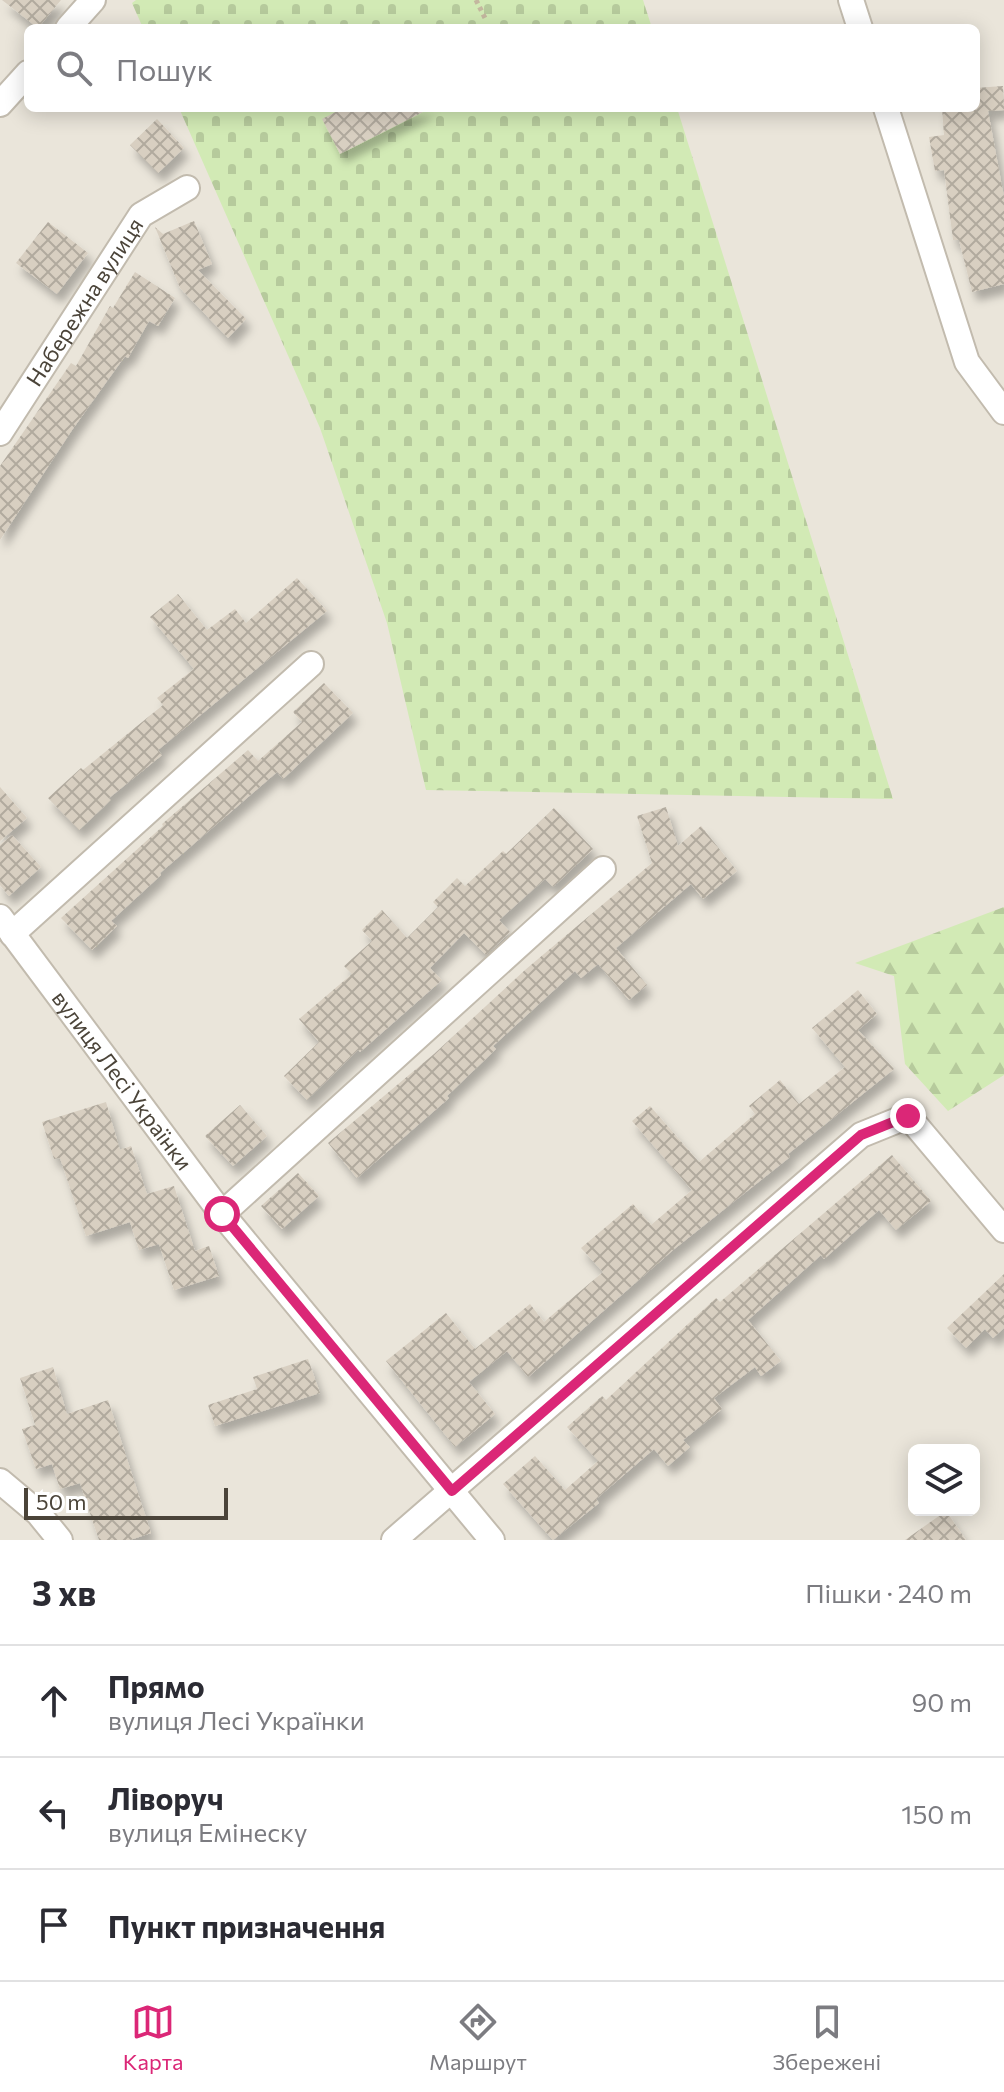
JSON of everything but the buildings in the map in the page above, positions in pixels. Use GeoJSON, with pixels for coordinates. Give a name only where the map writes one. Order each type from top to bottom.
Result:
{"type":"FeatureCollection","features":[{"type":"Feature","properties":{"kind":"street"},"geometry":{"type":"LineString","coordinates":[[72,24],[93,0]]}},
{"type":"Feature","properties":{"kind":"street"},"geometry":{"type":"LineString","coordinates":[[851,0],[859,24]]}},
{"type":"Feature","properties":{"kind":"street"},"geometry":{"type":"LineString","coordinates":[[0,104],[24,77]]}},
{"type":"Feature","properties":{"kind":"street"},"geometry":{"type":"LineString","coordinates":[[887,112],[967,362],[1004,412]]}},
{"type":"Feature","properties":{"kind":"street","name":"Набережна вулиця"},"geometry":{"type":"LineString","coordinates":[[0,433],[141,215],[187,188]]}},
{"type":"Feature","properties":{"kind":"street"},"geometry":{"type":"LineString","coordinates":[[6,925],[311,664]]}},
{"type":"Feature","properties":{"kind":"street"},"geometry":{"type":"LineString","coordinates":[[222,1214],[603,869]]}},
{"type":"Feature","properties":{"kind":"street","name":"вулиця Лесі Українки"},"geometry":{"type":"LineString","coordinates":[[6,925],[222,1214],[492,1540]]}},
{"type":"Feature","properties":{"kind":"street"},"geometry":{"type":"LineString","coordinates":[[394,1540],[861,1135],[908,1116],[1004,1230]]}},
{"type":"Feature","properties":{"kind":"street"},"geometry":{"type":"LineString","coordinates":[[0,1481],[38,1513],[60,1540]]}},
{"type":"Feature","properties":{"kind":"path"},"geometry":{"type":"LineString","coordinates":[[476,0],[486,20]]}},
{"type":"Feature","properties":{"kind":"shaded area"},"geometry":{"type":"Polygon","coordinates":[[[0,0],[1004,0],[1004,1540],[0,1540],[0,0]]]}},
{"type":"Feature","properties":{"kind":"green space"},"geometry":{"type":"Polygon","coordinates":[[[136,0],[643,0],[651,24],[141,24],[132,3],[136,0]]]}},
{"type":"Feature","properties":{"kind":"green space"},"geometry":{"type":"Polygon","coordinates":[[[181,112],[678,112],[893,799],[426,790],[387,623],[320,428],[181,112]]]}},
{"type":"Feature","properties":{"kind":"green space"},"geometry":{"type":"Polygon","coordinates":[[[1004,907],[1004,1075],[948,1111],[905,1064],[894,976],[855,963],[1004,907]]]}},
{"type":"Feature","properties":{"kind":"route"},"geometry":{"type":"LineString","coordinates":[[222,1214],[452,1491],[861,1135],[908,1116]]}}]}
